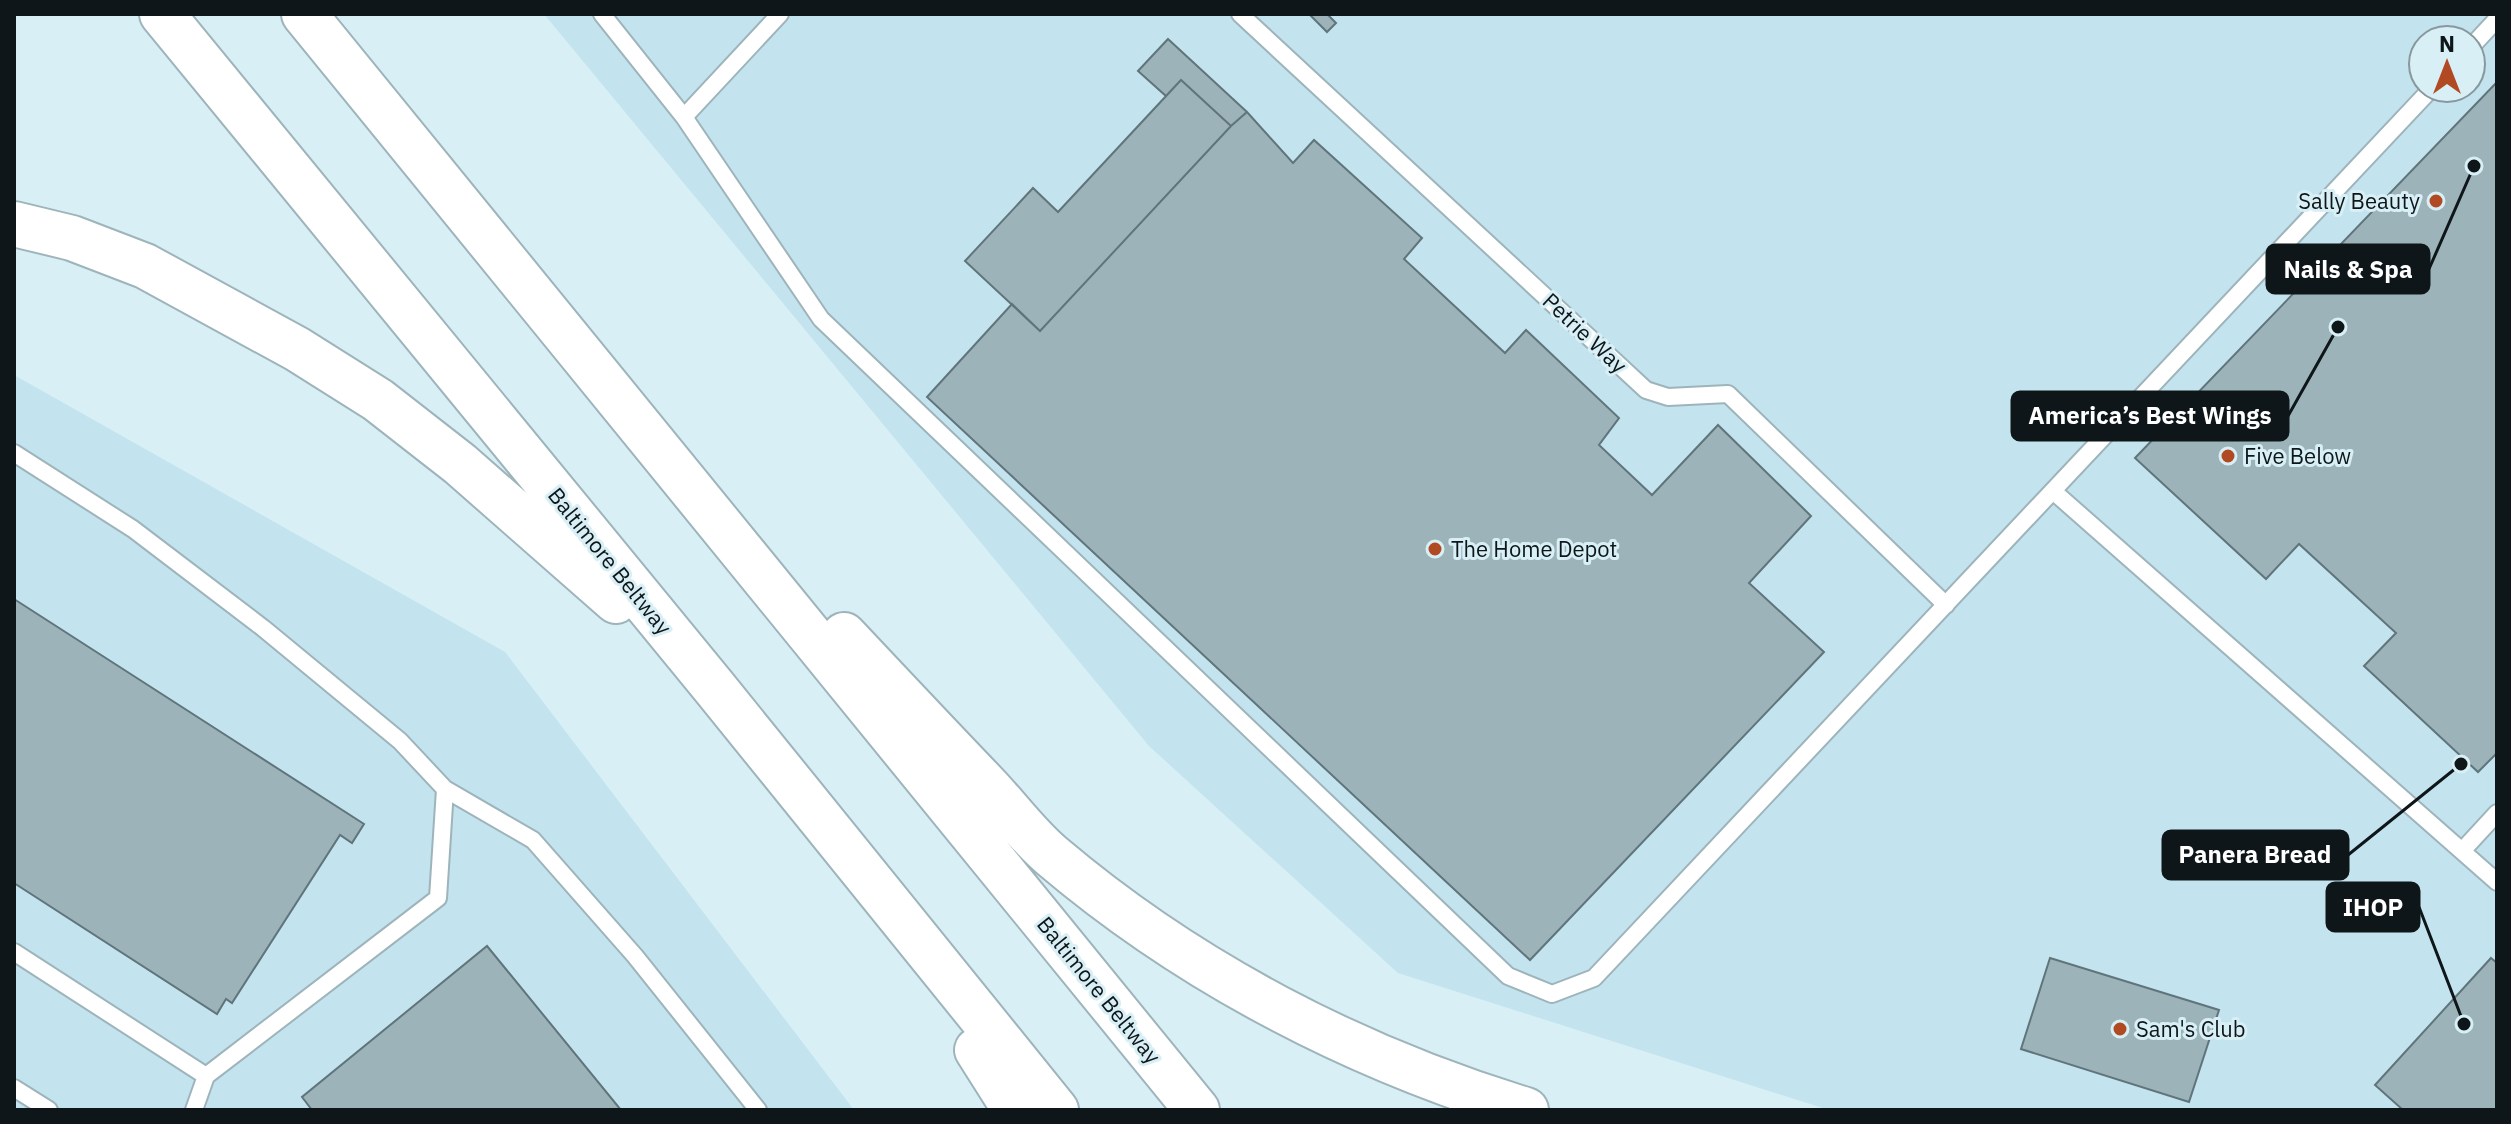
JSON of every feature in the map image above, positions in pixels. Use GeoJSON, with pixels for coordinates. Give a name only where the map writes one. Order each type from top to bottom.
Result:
{"type":"FeatureCollection","features":[{"type":"Feature","properties":{"kind":"highway","name":"Baltimore Beltway"},"geometry":{"type":"LineString","coordinates":[[162,14],[1056,1110]]}},
{"type":"Feature","properties":{"kind":"highway","name":"Baltimore Beltway"},"geometry":{"type":"LineString","coordinates":[[304,14],[1197,1110]]}},
{"type":"Feature","properties":{"kind":"highway"},"geometry":{"type":"LineString","coordinates":[[14,208],[72,238],[145,266],[223,307],[378,400],[460,464],[714,687]]}},
{"type":"Feature","properties":{"kind":"highway"},"geometry":{"type":"LineString","coordinates":[[14,224],[72,238]]}},
{"type":"Feature","properties":{"kind":"highway"},"geometry":{"type":"LineString","coordinates":[[599,377],[1050,854],[1119,909],[1284,1012],[1366,1052],[1456,1088],[1526,1110]]}},
{"type":"Feature","properties":{"kind":"highway"},"geometry":{"type":"LineString","coordinates":[[871,883],[1015,1110]]}},
{"type":"Feature","properties":{"kind":"lane"},"geometry":{"type":"LineString","coordinates":[[684,117],[780,14]]}},
{"type":"Feature","properties":{"kind":"lane","name":"Petrie Way"},"geometry":{"type":"LineString","coordinates":[[1240,14],[1646,390],[1668,397],[1728,394],[1946,605]]}},
{"type":"Feature","properties":{"kind":"lane"},"geometry":{"type":"LineString","coordinates":[[611,17],[684,117],[821,319],[1508,976],[1552,994],[1594,978],[2417,104]]}},
{"type":"Feature","properties":{"kind":"lane"},"geometry":{"type":"LineString","coordinates":[[14,453],[133,529],[263,628],[400,741],[445,789],[533,840],[635,956],[758,1110]]}},
{"type":"Feature","properties":{"kind":"lane"},"geometry":{"type":"LineString","coordinates":[[2053,491],[2497,882]]}},
{"type":"Feature","properties":{"kind":"lane"},"geometry":{"type":"LineString","coordinates":[[194,1110],[206,1076],[438,898],[445,789]]}},
{"type":"Feature","properties":{"kind":"lane"},"geometry":{"type":"LineString","coordinates":[[2462,851],[2497,813]]}},
{"type":"Feature","properties":{"kind":"lane"},"geometry":{"type":"LineString","coordinates":[[14,952],[206,1076]]}},
{"type":"Feature","properties":{"kind":"lane"},"geometry":{"type":"LineString","coordinates":[[14,1088],[49,1110]]}},
{"type":"Feature","properties":{"kind":"shaded area"},"geometry":{"type":"Polygon","coordinates":[[[544,14],[2497,14],[2497,1110],[1829,1110],[1398,973],[1149,746],[544,14]]]}},
{"type":"Feature","properties":{"kind":"shaded area"},"geometry":{"type":"Polygon","coordinates":[[[14,375],[505,652],[854,1110],[14,1110],[14,375]]]}},
{"type":"Feature","properties":{"kind":"building"},"geometry":{"type":"Polygon","coordinates":[[[1309,14],[1327,14],[1336,23],[1327,32],[1309,14]]]}},
{"type":"Feature","properties":{"kind":"building"},"geometry":{"type":"Polygon","coordinates":[[[1168,39],[1247,112],[1231,126],[1181,80],[1166,96],[1138,71],[1168,39]]]}},
{"type":"Feature","properties":{"kind":"building"},"geometry":{"type":"Polygon","coordinates":[[[1181,80],[1231,126],[1040,331],[965,261],[1033,188],[1058,212],[1181,80]]]}},
{"type":"Feature","properties":{"kind":"building"},"geometry":{"type":"Polygon","coordinates":[[[2497,82],[2497,753],[2478,772],[2364,666],[2396,633],[2299,544],[2266,579],[2135,458],[2476,104],[2487,104],[2487,92],[2497,82]]]}},
{"type":"Feature","properties":{"kind":"building","name":"The Home Depot"},"geometry":{"type":"Polygon","coordinates":[[[1247,112],[1293,163],[1314,140],[1422,238],[1404,259],[1505,353],[1526,330],[1619,418],[1599,445],[1652,495],[1718,425],[1811,516],[1749,583],[1824,652],[1530,960],[927,397],[1012,304],[1040,331],[1247,112]]]}},
{"type":"Feature","properties":{"kind":"building"},"geometry":{"type":"Polygon","coordinates":[[[14,599],[364,824],[352,843],[340,835],[232,1003],[226,999],[217,1014],[14,883],[14,599]]]}},
{"type":"Feature","properties":{"kind":"building"},"geometry":{"type":"Polygon","coordinates":[[[487,946],[621,1110],[312,1110],[302,1097],[487,946]]]}},
{"type":"Feature","properties":{"kind":"building","name":"Sam's Club"},"geometry":{"type":"Polygon","coordinates":[[[2050,958],[2219,1010],[2189,1102],[2021,1049],[2050,958]]]}},
{"type":"Feature","properties":{"kind":"building"},"geometry":{"type":"Polygon","coordinates":[[[2491,958],[2497,963],[2497,1110],[2403,1110],[2375,1085],[2491,958]]]}},
{"type":"Feature","properties":{"kind":"place","name":"Nails & Spa"},"geometry":{"type":"Point","coordinates":[2474,166]}},
{"type":"Feature","properties":{"kind":"place","name":"Sally Beauty"},"geometry":{"type":"Point","coordinates":[2436,201]}},
{"type":"Feature","properties":{"kind":"place","name":"America’s Best Wings"},"geometry":{"type":"Point","coordinates":[2338,327]}},
{"type":"Feature","properties":{"kind":"place","name":"Five Below"},"geometry":{"type":"Point","coordinates":[2228,456]}},
{"type":"Feature","properties":{"kind":"place","name":"The Home Depot"},"geometry":{"type":"Point","coordinates":[1435,549]}},
{"type":"Feature","properties":{"kind":"place","name":"Panera Bread"},"geometry":{"type":"Point","coordinates":[2461,764]}},
{"type":"Feature","properties":{"kind":"place","name":"IHOP"},"geometry":{"type":"Point","coordinates":[2464,1024]}},
{"type":"Feature","properties":{"kind":"place","name":"Sam's Club"},"geometry":{"type":"Point","coordinates":[2120,1029]}}]}
